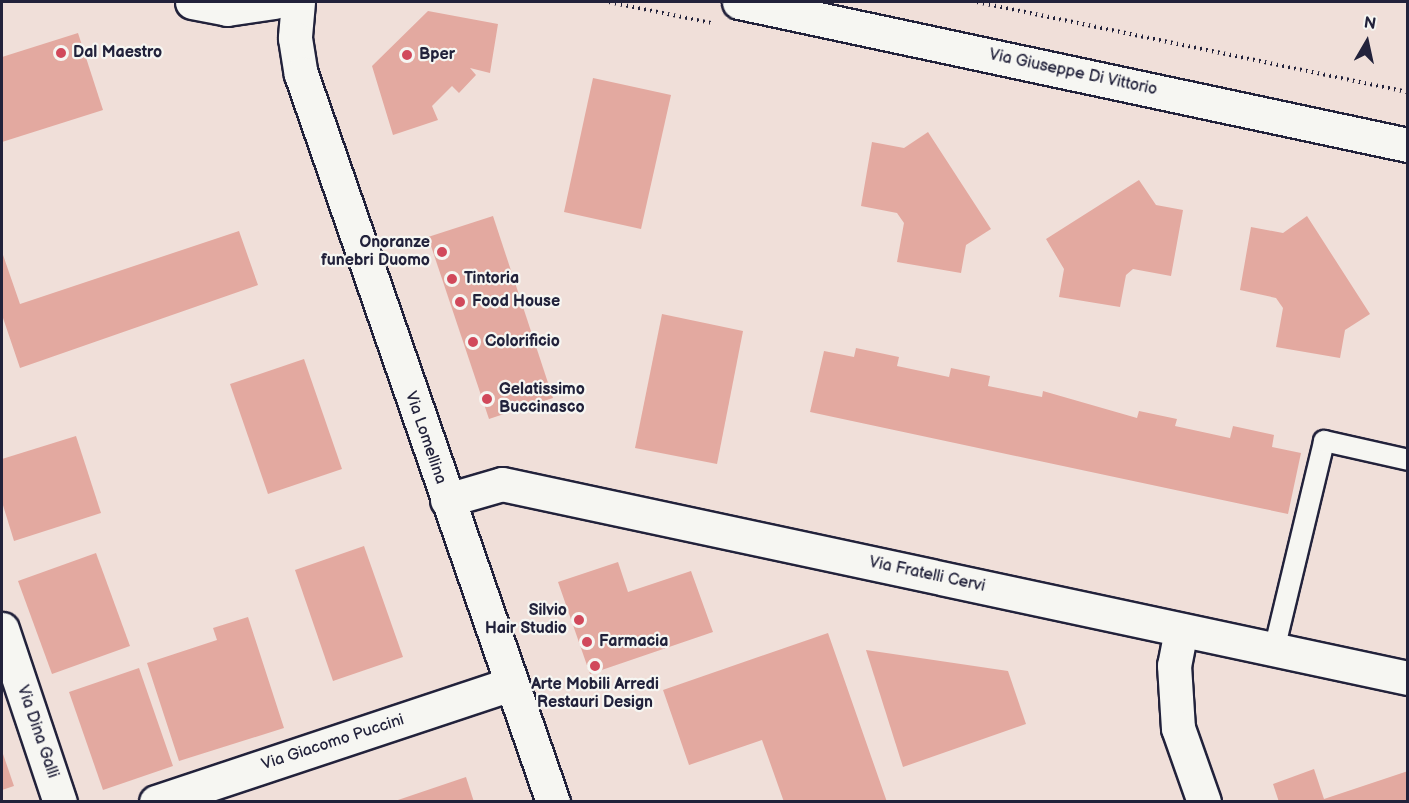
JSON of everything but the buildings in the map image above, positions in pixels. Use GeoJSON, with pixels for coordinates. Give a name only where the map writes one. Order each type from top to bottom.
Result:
{"type":"FeatureCollection","features":[{"type":"Feature","properties":{"kind":"street"},"geometry":{"type":"LineString","coordinates":[[192,2],[263,5]]}},
{"type":"Feature","properties":{"kind":"street","name":"Via Lomellina"},"geometry":{"type":"LineString","coordinates":[[298,2],[295,38],[301,74],[553,801]]}},
{"type":"Feature","properties":{"kind":"street","name":"Via Giuseppe Di Vittorio"},"geometry":{"type":"LineString","coordinates":[[739,2],[1407,146]]}},
{"type":"Feature","properties":{"kind":"street","name":"Via Lomellina"},"geometry":{"type":"LineString","coordinates":[[263,5],[301,74]]}},
{"type":"Feature","properties":{"kind":"street","name":"Via Fratelli Cervi"},"geometry":{"type":"LineString","coordinates":[[447,500],[502,484],[1407,678]]}},
{"type":"Feature","properties":{"kind":"street","name":"Via Dina Galli"},"geometry":{"type":"LineString","coordinates":[[2,629],[60,801]]}},
{"type":"Feature","properties":{"kind":"street"},"geometry":{"type":"LineString","coordinates":[[1181,630],[1174,665],[1178,728],[1204,801]]}},
{"type":"Feature","properties":{"kind":"street","name":"Via Giacomo Puccini"},"geometry":{"type":"LineString","coordinates":[[156,801],[511,684]]}},
{"type":"Feature","properties":{"kind":"lane"},"geometry":{"type":"LineString","coordinates":[[1274,650],[1324,441],[1407,460]]}},
{"type":"Feature","properties":{"kind":"path"},"geometry":{"type":"LineString","coordinates":[[977,2],[1407,92]]}},
{"type":"Feature","properties":{"kind":"place","name":"Dal Maestro"},"geometry":{"type":"Point","coordinates":[61,53]}},
{"type":"Feature","properties":{"kind":"place","name":"Bper"},"geometry":{"type":"Point","coordinates":[407,55]}},
{"type":"Feature","properties":{"kind":"place","name":"Onoranze funebri Duomo"},"geometry":{"type":"Point","coordinates":[442,252]}},
{"type":"Feature","properties":{"kind":"place","name":"Tintoria"},"geometry":{"type":"Point","coordinates":[452,279]}},
{"type":"Feature","properties":{"kind":"place","name":"Food House"},"geometry":{"type":"Point","coordinates":[460,302]}},
{"type":"Feature","properties":{"kind":"place","name":"Colorificio"},"geometry":{"type":"Point","coordinates":[473,342]}},
{"type":"Feature","properties":{"kind":"place","name":"Gelatissimo Buccinasco"},"geometry":{"type":"Point","coordinates":[487,399]}},
{"type":"Feature","properties":{"kind":"place","name":"Silvio Hair Studio"},"geometry":{"type":"Point","coordinates":[579,620]}},
{"type":"Feature","properties":{"kind":"place","name":"Farmacia"},"geometry":{"type":"Point","coordinates":[587,642]}},
{"type":"Feature","properties":{"kind":"place","name":"Arte Mobili Arredi Restauri Design"},"geometry":{"type":"Point","coordinates":[595,666]}}]}
